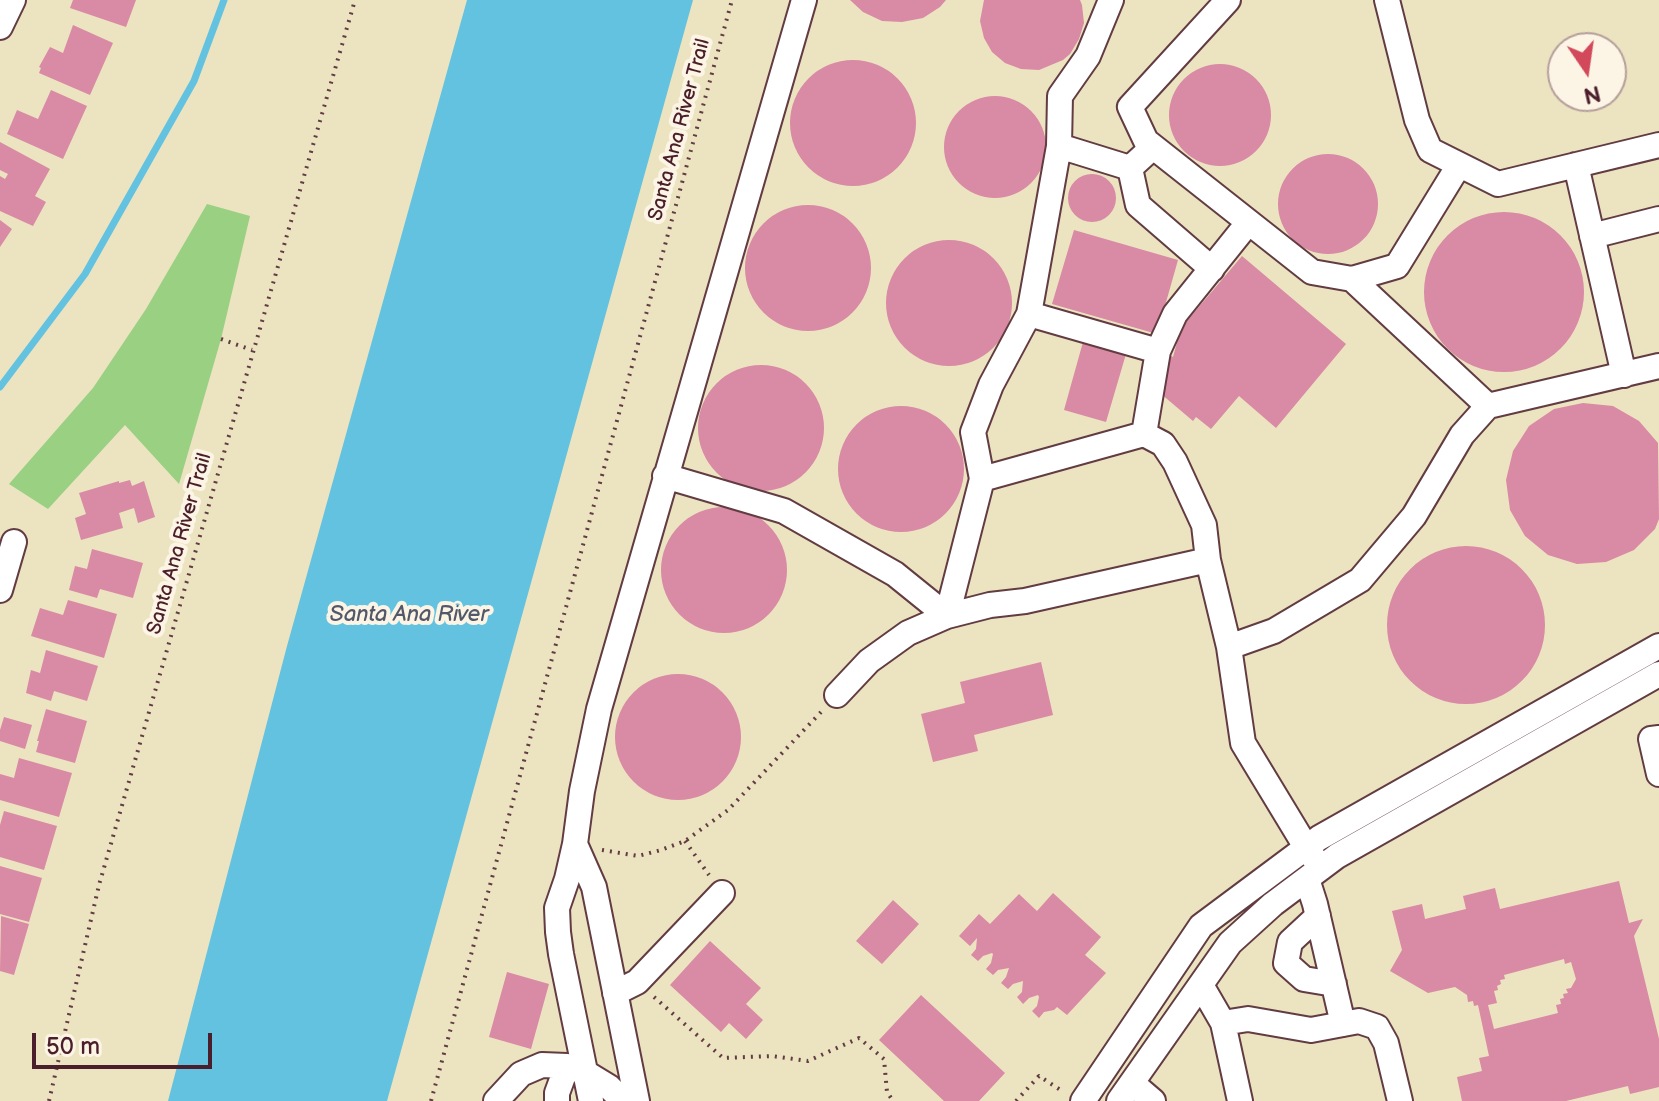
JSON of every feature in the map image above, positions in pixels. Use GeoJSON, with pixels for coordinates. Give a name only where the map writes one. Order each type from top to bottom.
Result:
{"type":"FeatureCollection","features":[{"type":"Feature","properties":{"kind":"street"},"geometry":{"type":"LineString","coordinates":[[0,27],[13,0]]}},
{"type":"Feature","properties":{"kind":"street"},"geometry":{"type":"LineString","coordinates":[[591,1101],[576,1070],[557,908],[575,844],[599,709],[804,0]]}},
{"type":"Feature","properties":{"kind":"street"},"geometry":{"type":"LineString","coordinates":[[947,616],[982,479],[973,432],[991,385],[1029,314],[1059,146],[1060,96],[1088,56],[1111,0]]}},
{"type":"Feature","properties":{"kind":"street"},"geometry":{"type":"LineString","coordinates":[[1228,0],[1130,107],[1146,141],[1312,272],[1352,279],[1397,266],[1459,165]]}},
{"type":"Feature","properties":{"kind":"street"},"geometry":{"type":"LineString","coordinates":[[1387,0],[1417,120],[1430,150],[1498,184],[1659,145]]}},
{"type":"Feature","properties":{"kind":"street"},"geometry":{"type":"LineString","coordinates":[[1059,146],[1130,168]]}},
{"type":"Feature","properties":{"kind":"street"},"geometry":{"type":"LineString","coordinates":[[1130,168],[1153,147]]}},
{"type":"Feature","properties":{"kind":"street"},"geometry":{"type":"LineString","coordinates":[[1576,165],[1624,375]]}},
{"type":"Feature","properties":{"kind":"street"},"geometry":{"type":"LineString","coordinates":[[1130,168],[1138,205],[1212,269]]}},
{"type":"Feature","properties":{"kind":"street"},"geometry":{"type":"LineString","coordinates":[[1592,236],[1659,219]]}},
{"type":"Feature","properties":{"kind":"street"},"geometry":{"type":"LineString","coordinates":[[1144,434],[1158,351],[1175,314],[1248,223]]}},
{"type":"Feature","properties":{"kind":"street"},"geometry":{"type":"LineString","coordinates":[[1352,279],[1488,406]]}},
{"type":"Feature","properties":{"kind":"street"},"geometry":{"type":"LineString","coordinates":[[1029,314],[1158,351]]}},
{"type":"Feature","properties":{"kind":"street"},"geometry":{"type":"LineString","coordinates":[[1229,647],[1274,631],[1360,580],[1414,516],[1462,435],[1488,406],[1659,366]]}},
{"type":"Feature","properties":{"kind":"street"},"geometry":{"type":"LineString","coordinates":[[982,479],[1144,434],[1163,444],[1175,462],[1204,525],[1208,560],[1229,647],[1243,743],[1306,847],[1314,873],[1318,916],[1343,1024]]}},
{"type":"Feature","properties":{"kind":"street"},"geometry":{"type":"LineString","coordinates":[[665,476],[784,511],[895,574],[947,616]]}},
{"type":"Feature","properties":{"kind":"street"},"geometry":{"type":"LineString","coordinates":[[0,590],[14,542]]}},
{"type":"Feature","properties":{"kind":"street"},"geometry":{"type":"LineString","coordinates":[[837,695],[869,661],[908,633],[947,616],[1208,560]]}},
{"type":"Feature","properties":{"kind":"street"},"geometry":{"type":"LineString","coordinates":[[1074,1097],[1201,926],[1319,838],[1659,646]]}},
{"type":"Feature","properties":{"kind":"street"},"geometry":{"type":"LineString","coordinates":[[1153,1101],[1126,1092],[1230,943],[1273,904],[1337,856],[1659,674]]}},
{"type":"Feature","properties":{"kind":"street"},"geometry":{"type":"LineString","coordinates":[[1659,738],[1651,739],[1659,774]]}},
{"type":"Feature","properties":{"kind":"street"},"geometry":{"type":"LineString","coordinates":[[575,844],[594,887],[637,1101]]}},
{"type":"Feature","properties":{"kind":"street"},"geometry":{"type":"LineString","coordinates":[[615,993],[637,982],[722,893]]}},
{"type":"Feature","properties":{"kind":"street"},"geometry":{"type":"LineString","coordinates":[[1318,916],[1290,942],[1286,963],[1304,979],[1334,984]]}},
{"type":"Feature","properties":{"kind":"street"},"geometry":{"type":"LineString","coordinates":[[1201,985],[1223,1023],[1240,1101]]}},
{"type":"Feature","properties":{"kind":"street"},"geometry":{"type":"LineString","coordinates":[[1223,1023],[1248,1019],[1311,1030],[1359,1021],[1377,1027],[1386,1043],[1400,1101]]}},
{"type":"Feature","properties":{"kind":"street"},"geometry":{"type":"LineString","coordinates":[[496,1101],[521,1074],[542,1065],[576,1070],[609,1087],[623,1101]]}},
{"type":"Feature","properties":{"kind":"street"},"geometry":{"type":"LineString","coordinates":[[557,1101],[557,1093],[576,1070]]}},
{"type":"Feature","properties":{"kind":"path","name":"Santa Ana River Trail"},"geometry":{"type":"LineString","coordinates":[[49,1101],[99,885],[355,0]]}},
{"type":"Feature","properties":{"kind":"path","name":"Santa Ana River Trail"},"geometry":{"type":"LineString","coordinates":[[431,1101],[732,0]]}},
{"type":"Feature","properties":{"kind":"path"},"geometry":{"type":"LineString","coordinates":[[221,339],[252,350]]}},
{"type":"Feature","properties":{"kind":"path"},"geometry":{"type":"LineString","coordinates":[[575,844],[638,856],[685,841],[728,810],[837,695]]}},
{"type":"Feature","properties":{"kind":"path"},"geometry":{"type":"LineString","coordinates":[[685,841],[722,893]]}},
{"type":"Feature","properties":{"kind":"path"},"geometry":{"type":"LineString","coordinates":[[637,982],[723,1058],[772,1056],[808,1061],[859,1038],[884,1059],[887,1092],[893,1101]]}},
{"type":"Feature","properties":{"kind":"path"},"geometry":{"type":"LineString","coordinates":[[1016,1101],[1039,1076],[1074,1097]]}},
{"type":"Feature","properties":{"kind":"green space"},"geometry":{"type":"Polygon","coordinates":[[[207,204],[250,216],[221,339],[179,484],[125,425],[48,509],[9,484],[93,388],[146,309],[207,204]]]}},
{"type":"Feature","properties":{"kind":"water","name":"Santa Ana River"},"geometry":{"type":"Polygon","coordinates":[[[467,0],[693,0],[387,1101],[168,1101],[287,646],[467,0]]]}},
{"type":"Feature","properties":{"kind":"building"},"geometry":{"type":"Polygon","coordinates":[[[73,0],[136,0],[126,27],[70,8],[73,0]]]}},
{"type":"Feature","properties":{"kind":"building"},"geometry":{"type":"Polygon","coordinates":[[[850,0],[946,0],[923,18],[902,22],[882,21],[863,12],[850,0]]]}},
{"type":"Feature","properties":{"kind":"building"},"geometry":{"type":"Polygon","coordinates":[[[984,0],[1080,0],[1084,23],[1079,39],[1063,60],[1039,70],[1021,69],[1005,63],[992,52],[984,38],[980,21],[984,0]]]}},
{"type":"Feature","properties":{"kind":"building"},"geometry":{"type":"Polygon","coordinates":[[[73,25],[113,43],[90,95],[39,73],[50,47],[63,53],[73,25]]]}},
{"type":"Feature","properties":{"kind":"building"},"geometry":{"type":"Polygon","coordinates":[[[853,60],[877,65],[897,79],[911,99],[916,123],[911,147],[897,167],[877,181],[853,186],[829,181],[809,167],[795,147],[790,123],[795,99],[809,79],[829,65],[853,60]]]}},
{"type":"Feature","properties":{"kind":"building"},"geometry":{"type":"Polygon","coordinates":[[[1220,64],[1239,68],[1256,79],[1267,96],[1271,115],[1267,134],[1256,151],[1239,162],[1220,166],[1201,162],[1184,151],[1173,134],[1169,115],[1173,96],[1184,79],[1201,68],[1220,64]]]}},
{"type":"Feature","properties":{"kind":"building"},"geometry":{"type":"Polygon","coordinates":[[[51,90],[87,106],[63,159],[7,134],[17,110],[38,119],[51,90]]]}},
{"type":"Feature","properties":{"kind":"building"},"geometry":{"type":"Polygon","coordinates":[[[995,96],[1015,99],[1038,118],[1043,127],[1046,147],[1043,167],[1024,190],[1015,195],[995,198],[975,195],[952,176],[947,167],[944,147],[947,127],[966,104],[975,99],[995,96]]]}},
{"type":"Feature","properties":{"kind":"building"},"geometry":{"type":"Polygon","coordinates":[[[0,142],[50,169],[35,196],[46,202],[33,226],[0,211],[0,176],[5,179],[8,174],[0,170],[0,142]]]}},
{"type":"Feature","properties":{"kind":"building"},"geometry":{"type":"Polygon","coordinates":[[[1328,154],[1347,158],[1363,169],[1374,185],[1378,204],[1374,223],[1363,239],[1347,250],[1328,254],[1309,250],[1293,239],[1282,223],[1278,204],[1282,185],[1293,169],[1309,158],[1328,154]]]}},
{"type":"Feature","properties":{"kind":"building"},"geometry":{"type":"Polygon","coordinates":[[[1092,174],[1109,181],[1116,198],[1109,215],[1092,222],[1075,215],[1068,198],[1075,181],[1092,174]]]}},
{"type":"Feature","properties":{"kind":"building"},"geometry":{"type":"Polygon","coordinates":[[[808,205],[832,210],[852,224],[866,244],[871,268],[866,292],[852,312],[832,326],[808,331],[784,326],[764,312],[750,292],[745,268],[750,244],[764,224],[784,210],[808,205]]]}},
{"type":"Feature","properties":{"kind":"building"},"geometry":{"type":"Polygon","coordinates":[[[1504,212],[1535,218],[1561,235],[1578,261],[1584,292],[1578,323],[1561,349],[1535,366],[1504,372],[1473,366],[1447,349],[1430,323],[1424,292],[1430,261],[1447,235],[1473,218],[1504,212]]]}},
{"type":"Feature","properties":{"kind":"building"},"geometry":{"type":"Polygon","coordinates":[[[0,220],[12,229],[0,247],[0,220]]]}},
{"type":"Feature","properties":{"kind":"building"},"geometry":{"type":"Polygon","coordinates":[[[1074,230],[1178,260],[1157,334],[1052,304],[1074,230]]]}},
{"type":"Feature","properties":{"kind":"building"},"geometry":{"type":"Polygon","coordinates":[[[949,240],[973,245],[993,259],[1007,279],[1012,303],[1007,327],[993,347],[973,361],[949,366],[925,361],[905,347],[891,327],[886,303],[891,279],[905,259],[925,245],[949,240]]]}},
{"type":"Feature","properties":{"kind":"building"},"geometry":{"type":"Polygon","coordinates":[[[1242,256],[1346,344],[1276,428],[1239,396],[1211,429],[1196,417],[1193,421],[1160,393],[1181,328],[1242,256]]]}},
{"type":"Feature","properties":{"kind":"building"},"geometry":{"type":"Polygon","coordinates":[[[1083,342],[1126,354],[1106,422],[1064,410],[1083,342]]]}},
{"type":"Feature","properties":{"kind":"building"},"geometry":{"type":"Polygon","coordinates":[[[761,365],[785,370],[805,384],[819,404],[824,428],[819,452],[805,472],[785,486],[761,491],[737,486],[717,472],[703,452],[698,428],[703,404],[717,384],[737,370],[761,365]]]}},
{"type":"Feature","properties":{"kind":"building"},"geometry":{"type":"Polygon","coordinates":[[[1583,403],[1613,406],[1639,421],[1658,443],[1659,519],[1655,529],[1634,550],[1606,562],[1577,564],[1548,555],[1525,536],[1510,510],[1506,480],[1513,451],[1529,426],[1554,409],[1583,403]]]}},
{"type":"Feature","properties":{"kind":"building"},"geometry":{"type":"Polygon","coordinates":[[[901,406],[925,411],[945,425],[959,445],[964,469],[959,493],[945,513],[925,527],[901,532],[877,527],[857,513],[843,493],[838,469],[843,445],[857,425],[877,411],[901,406]]]}},
{"type":"Feature","properties":{"kind":"building"},"geometry":{"type":"Polygon","coordinates":[[[130,480],[132,486],[144,481],[155,517],[138,523],[134,508],[119,513],[123,528],[81,540],[75,518],[86,514],[79,493],[130,480]]]}},
{"type":"Feature","properties":{"kind":"building"},"geometry":{"type":"Polygon","coordinates":[[[724,507],[748,512],[768,526],[782,546],[787,570],[782,594],[768,614],[748,628],[724,633],[700,628],[680,614],[666,594],[661,570],[666,546],[680,526],[700,512],[724,507]]]}},
{"type":"Feature","properties":{"kind":"building"},"geometry":{"type":"Polygon","coordinates":[[[1466,546],[1496,552],[1522,569],[1539,595],[1545,625],[1539,655],[1522,681],[1496,698],[1466,704],[1436,698],[1410,681],[1393,655],[1387,625],[1393,595],[1410,569],[1436,552],[1466,546]]]}},
{"type":"Feature","properties":{"kind":"building"},"geometry":{"type":"Polygon","coordinates":[[[92,549],[143,563],[133,598],[100,589],[97,598],[69,590],[75,566],[87,569],[92,549]]]}},
{"type":"Feature","properties":{"kind":"building"},"geometry":{"type":"Polygon","coordinates":[[[68,600],[117,614],[104,658],[31,636],[40,608],[63,615],[68,600]]]}},
{"type":"Feature","properties":{"kind":"building"},"geometry":{"type":"Polygon","coordinates":[[[46,650],[98,666],[87,701],[54,691],[51,701],[26,693],[31,670],[40,673],[46,650]]]}},
{"type":"Feature","properties":{"kind":"building"},"geometry":{"type":"Polygon","coordinates":[[[1041,662],[1053,715],[974,735],[978,751],[933,762],[921,714],[965,703],[960,682],[1041,662]]]}},
{"type":"Feature","properties":{"kind":"building"},"geometry":{"type":"Polygon","coordinates":[[[678,674],[702,679],[722,693],[736,713],[741,737],[736,761],[722,781],[702,795],[678,800],[654,795],[634,781],[620,761],[615,737],[620,713],[634,693],[654,679],[678,674]]]}},
{"type":"Feature","properties":{"kind":"building"},"geometry":{"type":"Polygon","coordinates":[[[46,709],[87,721],[75,763],[36,752],[46,709]]]}},
{"type":"Feature","properties":{"kind":"building"},"geometry":{"type":"Polygon","coordinates":[[[4,717],[32,725],[25,749],[0,741],[4,717]]]}},
{"type":"Feature","properties":{"kind":"building"},"geometry":{"type":"Polygon","coordinates":[[[19,758],[72,773],[59,817],[0,800],[0,774],[14,778],[19,758]]]}},
{"type":"Feature","properties":{"kind":"building"},"geometry":{"type":"Polygon","coordinates":[[[4,811],[57,826],[44,870],[0,857],[0,825],[4,811]]]}},
{"type":"Feature","properties":{"kind":"building"},"geometry":{"type":"Polygon","coordinates":[[[0,866],[42,878],[29,922],[0,914],[0,866]]]}},
{"type":"Feature","properties":{"kind":"building"},"geometry":{"type":"Polygon","coordinates":[[[1619,881],[1629,923],[1643,919],[1634,936],[1659,1039],[1659,1087],[1630,1094],[1628,1086],[1566,1101],[1462,1101],[1457,1077],[1482,1071],[1479,1058],[1489,1056],[1478,1005],[1468,1002],[1467,995],[1455,987],[1428,993],[1390,971],[1402,950],[1392,911],[1422,904],[1425,919],[1466,909],[1463,896],[1495,888],[1500,909],[1619,881]],[[1564,959],[1504,975],[1505,979],[1500,980],[1498,990],[1494,991],[1497,1003],[1488,1005],[1494,1029],[1558,1013],[1556,1005],[1561,1004],[1563,994],[1568,993],[1566,989],[1571,988],[1576,979],[1571,962],[1565,964],[1564,959]]]}},
{"type":"Feature","properties":{"kind":"building"},"geometry":{"type":"Polygon","coordinates":[[[1053,893],[1101,937],[1085,955],[1106,973],[1067,1015],[1057,1007],[1044,1012],[1039,1018],[1032,1011],[1037,1006],[1038,995],[1023,1004],[1017,997],[1022,992],[1023,981],[1008,989],[1001,983],[1009,968],[998,970],[993,975],[986,969],[993,954],[983,956],[978,961],[971,955],[976,949],[977,938],[970,946],[959,936],[979,914],[990,924],[1019,894],[1037,911],[1053,893]]]}},
{"type":"Feature","properties":{"kind":"building"},"geometry":{"type":"Polygon","coordinates":[[[893,900],[919,924],[882,964],[856,941],[893,900]]]}},
{"type":"Feature","properties":{"kind":"building"},"geometry":{"type":"Polygon","coordinates":[[[1,916],[29,924],[14,975],[0,971],[1,916]]]}},
{"type":"Feature","properties":{"kind":"building"},"geometry":{"type":"Polygon","coordinates":[[[710,941],[761,988],[746,1004],[763,1020],[746,1039],[729,1023],[721,1032],[670,985],[710,941]]]}},
{"type":"Feature","properties":{"kind":"building"},"geometry":{"type":"Polygon","coordinates":[[[507,972],[549,984],[531,1049],[489,1037],[507,972]]]}},
{"type":"Feature","properties":{"kind":"building"},"geometry":{"type":"Polygon","coordinates":[[[921,995],[1005,1073],[979,1101],[944,1101],[879,1040],[921,995]]]}},
{"type":"Feature","properties":{"kind":"waterway"},"geometry":{"type":"LineString","coordinates":[[0,387],[85,274],[194,81],[224,0]]}}]}
